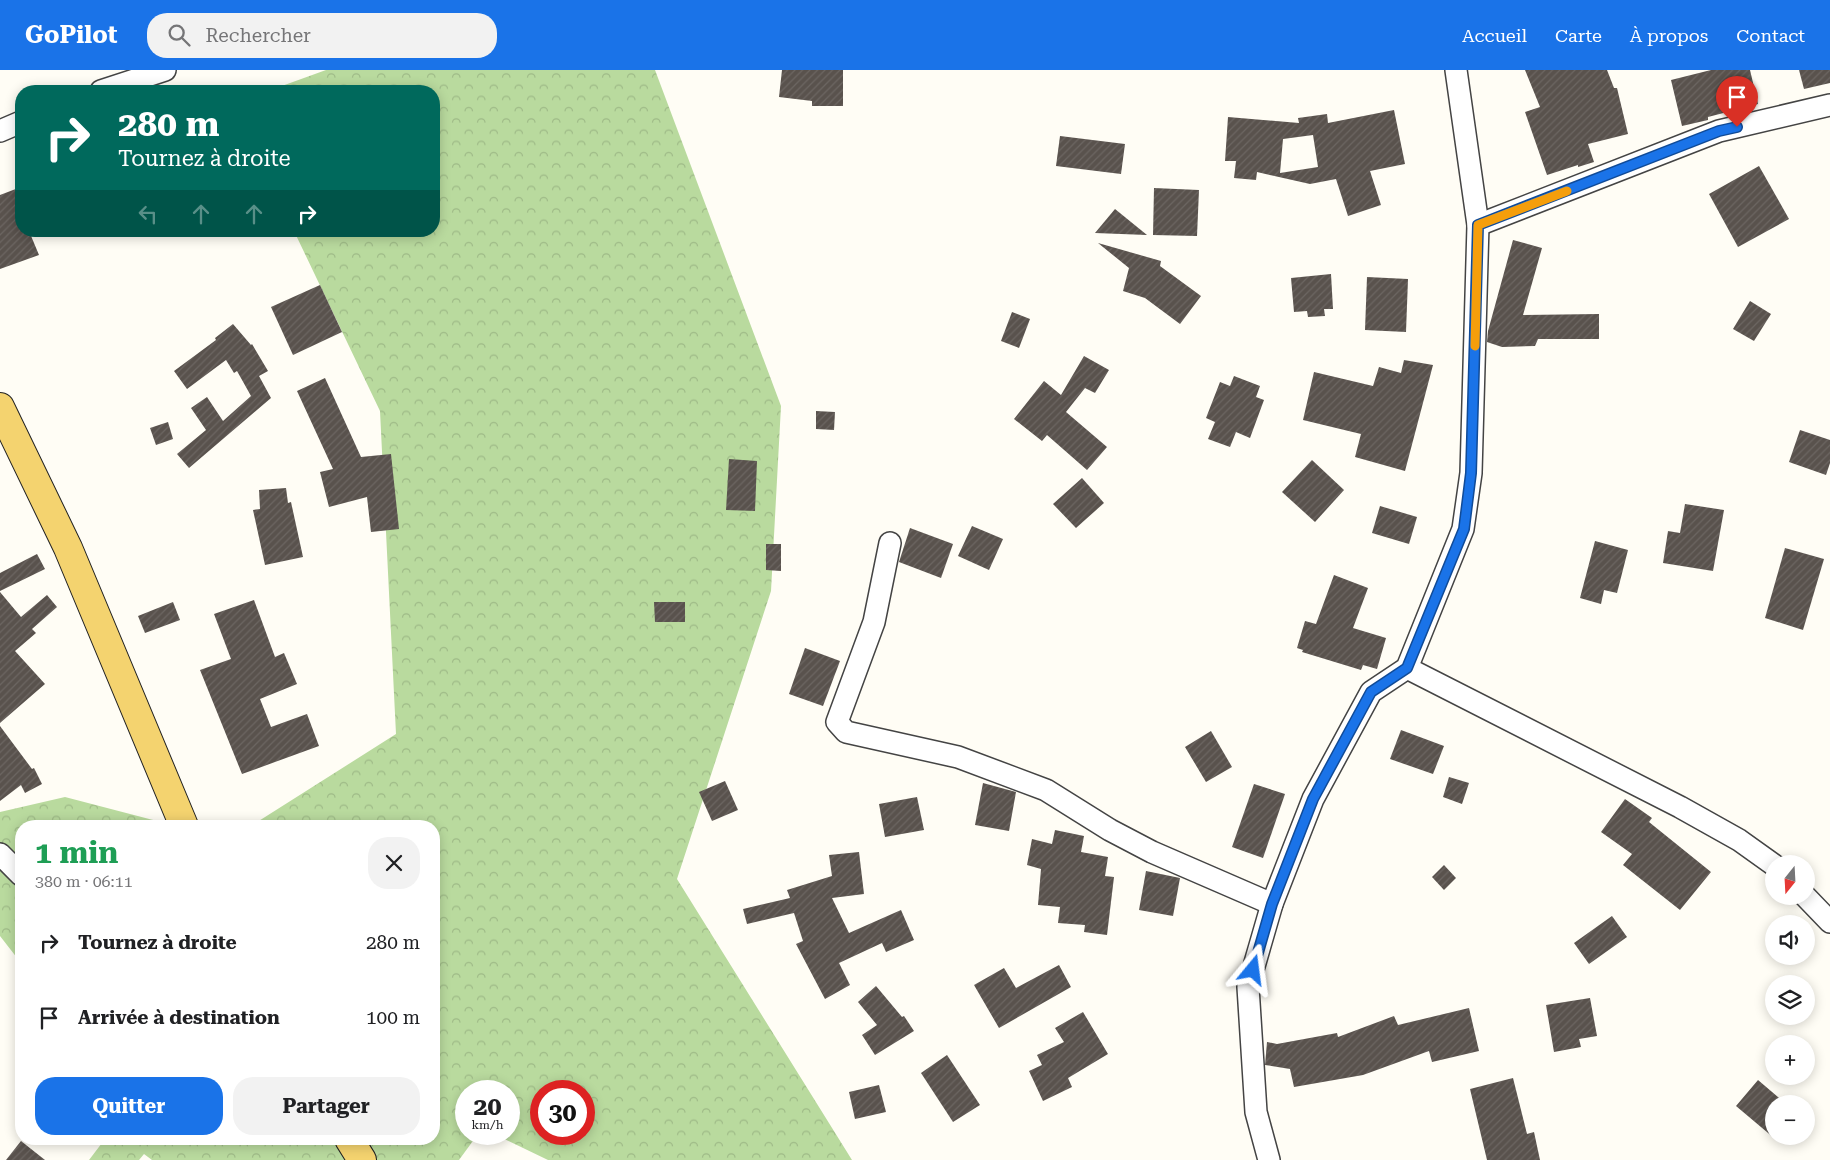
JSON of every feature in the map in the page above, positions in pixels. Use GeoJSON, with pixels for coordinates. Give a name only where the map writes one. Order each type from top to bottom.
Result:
{"type":"FeatureCollection","features":[{"type":"Feature","properties":{"kind":"main road"},"geometry":{"type":"LineString","coordinates":[[0,407],[68,548],[181,820]]}},
{"type":"Feature","properties":{"kind":"main road"},"geometry":{"type":"LineString","coordinates":[[353,1145],[362,1160]]}},
{"type":"Feature","properties":{"kind":"street"},"geometry":{"type":"LineString","coordinates":[[120,85],[166,70]]}},
{"type":"Feature","properties":{"kind":"street"},"geometry":{"type":"LineString","coordinates":[[1269,1160],[1256,1112],[1248,987],[1272,904],[1313,799],[1371,692],[1407,668],[1464,529],[1471,473],[1478,225],[1456,70]]}},
{"type":"Feature","properties":{"kind":"street"},"geometry":{"type":"LineString","coordinates":[[1478,225],[1719,131],[1830,105]]}},
{"type":"Feature","properties":{"kind":"street"},"geometry":{"type":"LineString","coordinates":[[0,131],[15,125]]}},
{"type":"Feature","properties":{"kind":"street"},"geometry":{"type":"LineString","coordinates":[[890,542],[874,622],[837,722],[846,732],[958,757],[1046,790],[1110,830],[1152,852],[1272,904]]}},
{"type":"Feature","properties":{"kind":"street"},"geometry":{"type":"LineString","coordinates":[[1407,668],[1688,812],[1739,840],[1765,859]]}},
{"type":"Feature","properties":{"kind":"street"},"geometry":{"type":"LineString","coordinates":[[0,854],[15,869]]}},
{"type":"Feature","properties":{"kind":"street"},"geometry":{"type":"LineString","coordinates":[[1814,905],[1830,922]]}},
{"type":"Feature","properties":{"kind":"green space"},"geometry":{"type":"Polygon","coordinates":[[[326,70],[655,70],[781,406],[771,591],[677,879],[852,1160],[548,1160],[517,1145],[520,1145],[520,1080],[455,1080],[455,1145],[470,1145],[459,1160],[152,1160],[144,1154],[139,1160],[89,1160],[100,1145],[440,1145],[440,820],[260,820],[396,734],[380,411],[297,237],[440,237],[440,85],[285,85],[326,70]]]}},
{"type":"Feature","properties":{"kind":"green space"},"geometry":{"type":"Polygon","coordinates":[[[65,797],[153,820],[15,820],[15,955],[0,936],[0,812],[65,797]]]}},
{"type":"Feature","properties":{"kind":"building"},"geometry":{"type":"Polygon","coordinates":[[[782,70],[843,70],[843,106],[812,106],[812,101],[779,97],[782,70]]]}},
{"type":"Feature","properties":{"kind":"building"},"geometry":{"type":"Polygon","coordinates":[[[1525,70],[1607,70],[1614,88],[1617,88],[1628,134],[1588,144],[1594,162],[1547,175],[1525,112],[1540,107],[1525,70]]]}},
{"type":"Feature","properties":{"kind":"building"},"geometry":{"type":"Polygon","coordinates":[[[1711,70],[1750,70],[1758,104],[1682,126],[1671,80],[1711,70]]]}},
{"type":"Feature","properties":{"kind":"building"},"geometry":{"type":"Polygon","coordinates":[[[1799,70],[1830,70],[1830,83],[1804,89],[1799,70]]]}},
{"type":"Feature","properties":{"kind":"building"},"geometry":{"type":"Polygon","coordinates":[[[1394,110],[1405,164],[1370,171],[1381,205],[1348,216],[1336,179],[1310,184],[1257,172],[1256,180],[1234,178],[1236,161],[1225,161],[1228,117],[1299,123],[1298,118],[1327,114],[1328,123],[1394,110]],[[1313,135],[1283,139],[1280,173],[1318,167],[1313,135]]]}},
{"type":"Feature","properties":{"kind":"building"},"geometry":{"type":"Polygon","coordinates":[[[1060,136],[1125,144],[1121,174],[1056,166],[1060,136]]]}},
{"type":"Feature","properties":{"kind":"building"},"geometry":{"type":"Polygon","coordinates":[[[1759,166],[1789,219],[1738,247],[1709,194],[1759,166]]]}},
{"type":"Feature","properties":{"kind":"building"},"geometry":{"type":"Polygon","coordinates":[[[1154,188],[1199,190],[1197,236],[1153,235],[1154,188]]]}},
{"type":"Feature","properties":{"kind":"building"},"geometry":{"type":"Polygon","coordinates":[[[15,189],[15,237],[32,237],[39,255],[0,269],[0,195],[15,189]]]}},
{"type":"Feature","properties":{"kind":"building"},"geometry":{"type":"Polygon","coordinates":[[[1115,209],[1147,235],[1095,233],[1115,209]]]}},
{"type":"Feature","properties":{"kind":"building"},"geometry":{"type":"Polygon","coordinates":[[[1513,240],[1542,248],[1523,315],[1599,314],[1599,339],[1538,339],[1535,346],[1502,347],[1487,342],[1488,331],[1513,240]]]}},
{"type":"Feature","properties":{"kind":"building"},"geometry":{"type":"Polygon","coordinates":[[[1098,243],[1161,261],[1160,266],[1201,296],[1180,324],[1145,298],[1123,291],[1129,268],[1098,243]]]}},
{"type":"Feature","properties":{"kind":"building"},"geometry":{"type":"Polygon","coordinates":[[[1331,274],[1333,309],[1324,309],[1325,316],[1308,317],[1307,311],[1294,312],[1291,278],[1331,274]]]}},
{"type":"Feature","properties":{"kind":"building"},"geometry":{"type":"Polygon","coordinates":[[[1367,277],[1408,279],[1406,332],[1365,330],[1367,277]]]}},
{"type":"Feature","properties":{"kind":"building"},"geometry":{"type":"Polygon","coordinates":[[[320,285],[342,332],[293,355],[271,307],[320,285]]]}},
{"type":"Feature","properties":{"kind":"building"},"geometry":{"type":"Polygon","coordinates":[[[1750,301],[1771,314],[1754,341],[1733,329],[1750,301]]]}},
{"type":"Feature","properties":{"kind":"building"},"geometry":{"type":"Polygon","coordinates":[[[1012,312],[1030,319],[1019,348],[1001,341],[1012,312]]]}},
{"type":"Feature","properties":{"kind":"building"},"geometry":{"type":"Polygon","coordinates":[[[233,324],[252,344],[268,371],[259,376],[271,398],[189,468],[177,454],[206,430],[191,408],[207,397],[223,421],[251,396],[237,371],[234,373],[226,360],[187,389],[174,371],[216,340],[215,338],[233,324]]]}},
{"type":"Feature","properties":{"kind":"building"},"geometry":{"type":"Polygon","coordinates":[[[1084,356],[1109,370],[1095,393],[1085,388],[1066,412],[1107,447],[1087,470],[1047,435],[1042,441],[1014,419],[1044,381],[1061,395],[1084,356]]]}},
{"type":"Feature","properties":{"kind":"building"},"geometry":{"type":"Polygon","coordinates":[[[1404,360],[1433,365],[1405,471],[1355,457],[1361,434],[1303,420],[1314,372],[1373,386],[1379,367],[1401,373],[1404,360]]]}},
{"type":"Feature","properties":{"kind":"building"},"geometry":{"type":"Polygon","coordinates":[[[1234,376],[1260,386],[1256,397],[1264,400],[1250,438],[1236,432],[1230,447],[1208,439],[1215,422],[1206,418],[1220,382],[1230,386],[1234,376]]]}},
{"type":"Feature","properties":{"kind":"building"},"geometry":{"type":"Polygon","coordinates":[[[325,378],[361,457],[391,454],[399,529],[371,532],[367,497],[329,507],[320,472],[333,469],[297,391],[325,378]]]}},
{"type":"Feature","properties":{"kind":"building"},"geometry":{"type":"Polygon","coordinates":[[[816,411],[835,412],[834,430],[816,429],[816,411]]]}},
{"type":"Feature","properties":{"kind":"building"},"geometry":{"type":"Polygon","coordinates":[[[168,422],[173,439],[156,445],[150,428],[168,422]]]}},
{"type":"Feature","properties":{"kind":"building"},"geometry":{"type":"Polygon","coordinates":[[[1800,430],[1830,440],[1830,463],[1826,475],[1789,462],[1800,430]]]}},
{"type":"Feature","properties":{"kind":"building"},"geometry":{"type":"Polygon","coordinates":[[[729,459],[757,461],[755,511],[726,510],[729,459]]]}},
{"type":"Feature","properties":{"kind":"building"},"geometry":{"type":"Polygon","coordinates":[[[1312,460],[1344,490],[1315,522],[1282,492],[1312,460]]]}},
{"type":"Feature","properties":{"kind":"building"},"geometry":{"type":"Polygon","coordinates":[[[1082,478],[1104,503],[1076,528],[1053,504],[1082,478]]]}},
{"type":"Feature","properties":{"kind":"building"},"geometry":{"type":"Polygon","coordinates":[[[286,488],[288,503],[291,502],[303,557],[265,565],[253,510],[260,509],[259,490],[286,488]]]}},
{"type":"Feature","properties":{"kind":"building"},"geometry":{"type":"Polygon","coordinates":[[[1685,504],[1724,510],[1713,571],[1663,563],[1668,531],[1680,533],[1685,504]]]}},
{"type":"Feature","properties":{"kind":"building"},"geometry":{"type":"Polygon","coordinates":[[[1380,506],[1417,517],[1409,544],[1372,533],[1380,506]]]}},
{"type":"Feature","properties":{"kind":"building"},"geometry":{"type":"Polygon","coordinates":[[[972,526],[1003,539],[989,570],[958,556],[972,526]]]}},
{"type":"Feature","properties":{"kind":"building"},"geometry":{"type":"Polygon","coordinates":[[[910,528],[953,544],[941,578],[899,562],[910,528]]]}},
{"type":"Feature","properties":{"kind":"building"},"geometry":{"type":"Polygon","coordinates":[[[1595,541],[1628,550],[1617,593],[1604,590],[1601,604],[1580,598],[1595,541]]]}},
{"type":"Feature","properties":{"kind":"building"},"geometry":{"type":"Polygon","coordinates":[[[766,544],[781,544],[781,571],[766,570],[766,544]]]}},
{"type":"Feature","properties":{"kind":"building"},"geometry":{"type":"Polygon","coordinates":[[[1785,548],[1824,559],[1803,630],[1765,618],[1785,548]]]}},
{"type":"Feature","properties":{"kind":"building"},"geometry":{"type":"Polygon","coordinates":[[[37,554],[45,569],[0,591],[0,573],[37,554]]]}},
{"type":"Feature","properties":{"kind":"building"},"geometry":{"type":"Polygon","coordinates":[[[1334,575],[1368,588],[1353,628],[1386,638],[1377,669],[1363,665],[1361,670],[1302,652],[1303,650],[1297,648],[1305,621],[1316,624],[1334,575]]]}},
{"type":"Feature","properties":{"kind":"building"},"geometry":{"type":"Polygon","coordinates":[[[0,592],[21,617],[47,595],[57,607],[32,629],[36,633],[15,651],[45,684],[0,723],[0,592]]]}},
{"type":"Feature","properties":{"kind":"building"},"geometry":{"type":"Polygon","coordinates":[[[254,600],[275,657],[284,653],[297,684],[260,699],[271,727],[307,714],[319,746],[242,774],[200,670],[231,659],[214,614],[254,600]]]}},
{"type":"Feature","properties":{"kind":"building"},"geometry":{"type":"Polygon","coordinates":[[[173,602],[180,620],[145,633],[138,616],[173,602]]]}},
{"type":"Feature","properties":{"kind":"building"},"geometry":{"type":"Polygon","coordinates":[[[654,602],[685,602],[685,622],[655,622],[654,602]]]}},
{"type":"Feature","properties":{"kind":"building"},"geometry":{"type":"Polygon","coordinates":[[[805,648],[840,661],[823,706],[789,694],[805,648]]]}},
{"type":"Feature","properties":{"kind":"building"},"geometry":{"type":"Polygon","coordinates":[[[0,726],[32,769],[34,768],[42,784],[25,793],[21,785],[0,801],[0,726]]]}},
{"type":"Feature","properties":{"kind":"building"},"geometry":{"type":"Polygon","coordinates":[[[1401,730],[1444,746],[1433,774],[1390,759],[1401,730]]]}},
{"type":"Feature","properties":{"kind":"building"},"geometry":{"type":"Polygon","coordinates":[[[1211,731],[1232,767],[1206,782],[1185,747],[1211,731]]]}},
{"type":"Feature","properties":{"kind":"building"},"geometry":{"type":"Polygon","coordinates":[[[1449,777],[1469,783],[1462,804],[1443,797],[1449,777]]]}},
{"type":"Feature","properties":{"kind":"building"},"geometry":{"type":"Polygon","coordinates":[[[725,781],[738,810],[712,821],[699,792],[725,781]]]}},
{"type":"Feature","properties":{"kind":"building"},"geometry":{"type":"Polygon","coordinates":[[[983,783],[1016,792],[1009,831],[975,825],[983,783]]]}},
{"type":"Feature","properties":{"kind":"building"},"geometry":{"type":"Polygon","coordinates":[[[1254,784],[1285,794],[1263,858],[1232,847],[1254,784]]]}},
{"type":"Feature","properties":{"kind":"building"},"geometry":{"type":"Polygon","coordinates":[[[917,797],[924,830],[885,837],[879,804],[917,797]]]}},
{"type":"Feature","properties":{"kind":"building"},"geometry":{"type":"Polygon","coordinates":[[[1625,799],[1652,818],[1649,822],[1711,872],[1680,910],[1623,865],[1632,854],[1601,832],[1625,799]]]}},
{"type":"Feature","properties":{"kind":"building"},"geometry":{"type":"Polygon","coordinates":[[[1055,830],[1084,836],[1081,852],[1108,857],[1105,876],[1114,877],[1107,935],[1084,932],[1085,925],[1058,923],[1060,907],[1038,905],[1041,869],[1027,865],[1032,839],[1052,844],[1055,830]]]}},
{"type":"Feature","properties":{"kind":"building"},"geometry":{"type":"Polygon","coordinates":[[[859,852],[864,894],[832,898],[849,933],[901,910],[914,940],[886,952],[882,943],[839,963],[850,985],[825,999],[796,944],[803,941],[794,913],[747,924],[743,909],[790,898],[787,890],[832,876],[829,855],[859,852]]]}},
{"type":"Feature","properties":{"kind":"building"},"geometry":{"type":"Polygon","coordinates":[[[1444,865],[1456,878],[1444,890],[1432,877],[1444,865]]]}},
{"type":"Feature","properties":{"kind":"building"},"geometry":{"type":"Polygon","coordinates":[[[1146,871],[1180,878],[1173,916],[1139,910],[1146,871]]]}},
{"type":"Feature","properties":{"kind":"building"},"geometry":{"type":"Polygon","coordinates":[[[1612,916],[1627,937],[1589,964],[1574,943],[1612,916]]]}},
{"type":"Feature","properties":{"kind":"building"},"geometry":{"type":"Polygon","coordinates":[[[1059,965],[1071,987],[999,1028],[974,985],[1004,968],[1016,988],[1059,965]]]}},
{"type":"Feature","properties":{"kind":"building"},"geometry":{"type":"Polygon","coordinates":[[[876,986],[902,1017],[904,1016],[914,1031],[875,1055],[862,1035],[877,1025],[858,1002],[876,986]]]}},
{"type":"Feature","properties":{"kind":"building"},"geometry":{"type":"Polygon","coordinates":[[[1590,998],[1597,1036],[1579,1039],[1581,1047],[1554,1052],[1546,1005],[1590,998]]]}},
{"type":"Feature","properties":{"kind":"building"},"geometry":{"type":"Polygon","coordinates":[[[1469,1008],[1479,1051],[1432,1062],[1429,1051],[1363,1075],[1294,1087],[1290,1069],[1265,1065],[1267,1042],[1277,1044],[1337,1033],[1338,1037],[1394,1016],[1398,1025],[1469,1008]]]}},
{"type":"Feature","properties":{"kind":"building"},"geometry":{"type":"Polygon","coordinates":[[[1083,1012],[1108,1054],[1068,1078],[1072,1087],[1043,1101],[1029,1071],[1042,1065],[1037,1055],[1064,1042],[1055,1028],[1083,1012]]]}},
{"type":"Feature","properties":{"kind":"building"},"geometry":{"type":"Polygon","coordinates":[[[947,1055],[980,1105],[953,1122],[921,1073],[947,1055]]]}},
{"type":"Feature","properties":{"kind":"building"},"geometry":{"type":"Polygon","coordinates":[[[1513,1078],[1527,1134],[1534,1132],[1540,1160],[1487,1160],[1470,1089],[1513,1078]]]}},
{"type":"Feature","properties":{"kind":"building"},"geometry":{"type":"Polygon","coordinates":[[[1758,1080],[1776,1095],[1765,1095],[1765,1130],[1736,1106],[1758,1080]]]}},
{"type":"Feature","properties":{"kind":"building"},"geometry":{"type":"Polygon","coordinates":[[[879,1085],[886,1112],[855,1119],[849,1092],[879,1085]]]}},
{"type":"Feature","properties":{"kind":"building"},"geometry":{"type":"Polygon","coordinates":[[[18,1145],[26,1145],[45,1160],[6,1160],[18,1145]]]}},
{"type":"Feature","properties":{"kind":"slow traffic"},"geometry":{"type":"LineString","coordinates":[[1475,346],[1478,225],[1567,191]]}},
{"type":"Feature","properties":{"kind":"route"},"geometry":{"type":"LineString","coordinates":[[1253,970],[1272,904],[1313,799],[1371,692],[1407,668],[1428,622],[1464,529],[1471,473],[1478,225],[1719,131],[1737,127]]}}]}
